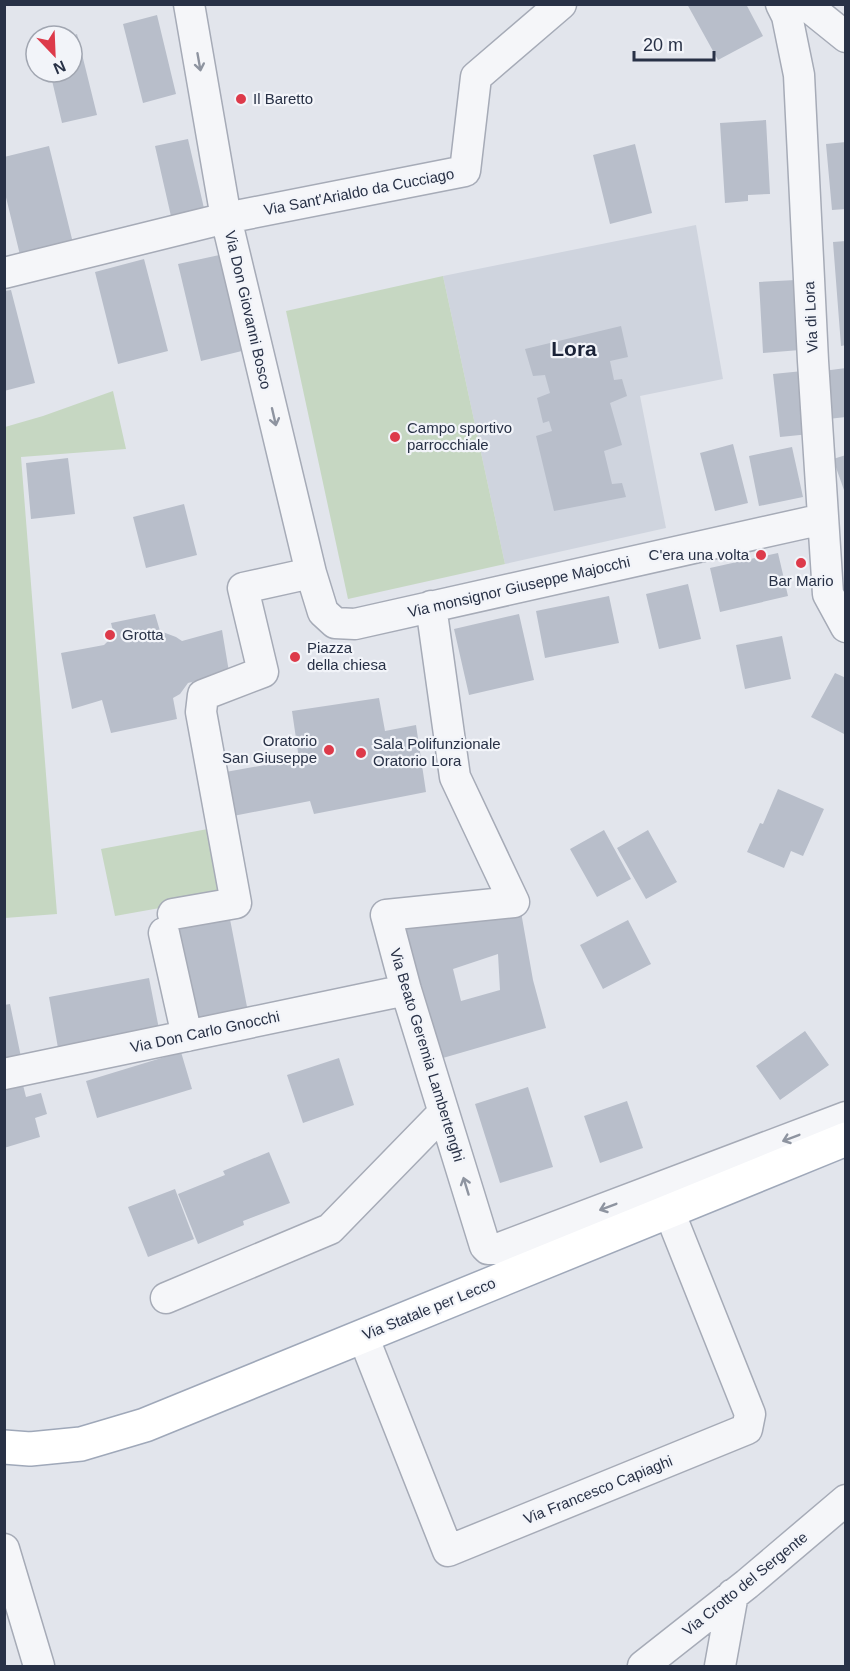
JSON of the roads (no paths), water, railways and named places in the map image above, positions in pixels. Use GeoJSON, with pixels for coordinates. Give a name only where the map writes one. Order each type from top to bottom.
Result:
{"type":"FeatureCollection","features":[{"type":"Feature","properties":{"kind":"main road","name":"Via Statale per Lecco"},"geometry":{"type":"LineString","coordinates":[[4,1447],[30,1449],[81,1444],[145,1425],[846,1139]]}},
{"type":"Feature","properties":{"kind":"street","name":"Via Don Giovanni Bosco"},"geometry":{"type":"LineString","coordinates":[[189,4],[226,218],[311,573],[323,612]]}},
{"type":"Feature","properties":{"kind":"street","name":"Via Sant'Arialdo da Cucciago"},"geometry":{"type":"LineString","coordinates":[[226,218],[465,171],[476,77],[561,4]]}},
{"type":"Feature","properties":{"kind":"street","name":"Via di Lora"},"geometry":{"type":"LineString","coordinates":[[781,4],[787,16],[799,75],[828,594],[846,627]]}},
{"type":"Feature","properties":{"kind":"street"},"geometry":{"type":"LineString","coordinates":[[805,4],[846,37]]}},
{"type":"Feature","properties":{"kind":"street"},"geometry":{"type":"LineString","coordinates":[[4,273],[226,218]]}},
{"type":"Feature","properties":{"kind":"street","name":"Via monsignor Giuseppe Majocchi"},"geometry":{"type":"LineString","coordinates":[[323,612],[335,623],[355,624],[823,519]]}},
{"type":"Feature","properties":{"kind":"street"},"geometry":{"type":"LineString","coordinates":[[187,1036],[168,923],[236,903],[201,712],[203,695],[263,672],[243,588],[311,573]]}},
{"type":"Feature","properties":{"kind":"street","name":"Via Beato Geremia Lambertenghi"},"geometry":{"type":"LineString","coordinates":[[431,606],[455,777],[514,902],[386,915],[443,1113],[483,1242],[488,1249],[846,1117]]}},
{"type":"Feature","properties":{"kind":"street","name":"Via Don Carlo Gnocchi"},"geometry":{"type":"LineString","coordinates":[[4,1074],[406,990]]}},
{"type":"Feature","properties":{"kind":"street"},"geometry":{"type":"LineString","coordinates":[[166,1298],[330,1229],[443,1113]]}},
{"type":"Feature","properties":{"kind":"street","name":"Via Francesco Capiaghi"},"geometry":{"type":"LineString","coordinates":[[363,1336],[448,1551],[747,1429],[750,1414],[669,1211]]}},
{"type":"Feature","properties":{"kind":"street","name":"Via Crotto del Sergente"},"geometry":{"type":"LineString","coordinates":[[643,1666],[846,1500]]}},
{"type":"Feature","properties":{"kind":"street"},"geometry":{"type":"LineString","coordinates":[[4,1550],[39,1666]]}},
{"type":"Feature","properties":{"kind":"street"},"geometry":{"type":"LineString","coordinates":[[720,1666],[733,1594]]}},
{"type":"Feature","properties":{"kind":"place","name":"Il Baretto"},"geometry":{"type":"Point","coordinates":[241,99]}},
{"type":"Feature","properties":{"kind":"place","name":"Campo sportivo parrocchiale"},"geometry":{"type":"Point","coordinates":[395,437]}},
{"type":"Feature","properties":{"kind":"place","name":"C'era una volta"},"geometry":{"type":"Point","coordinates":[761,555]}},
{"type":"Feature","properties":{"kind":"place","name":"Bar Mario"},"geometry":{"type":"Point","coordinates":[801,563]}},
{"type":"Feature","properties":{"kind":"place","name":"Grotta"},"geometry":{"type":"Point","coordinates":[110,635]}},
{"type":"Feature","properties":{"kind":"place","name":"Piazza della chiesa"},"geometry":{"type":"Point","coordinates":[295,657]}},
{"type":"Feature","properties":{"kind":"place","name":"Oratorio San Giuseppe"},"geometry":{"type":"Point","coordinates":[329,750]}},
{"type":"Feature","properties":{"kind":"place","name":"Sala Polifunzionale Oratorio Lora"},"geometry":{"type":"Point","coordinates":[361,753]}},
{"type":"Feature","properties":{"kind":"district","name":"Lora"},"geometry":{"type":"Point","coordinates":[574,349]}}]}
